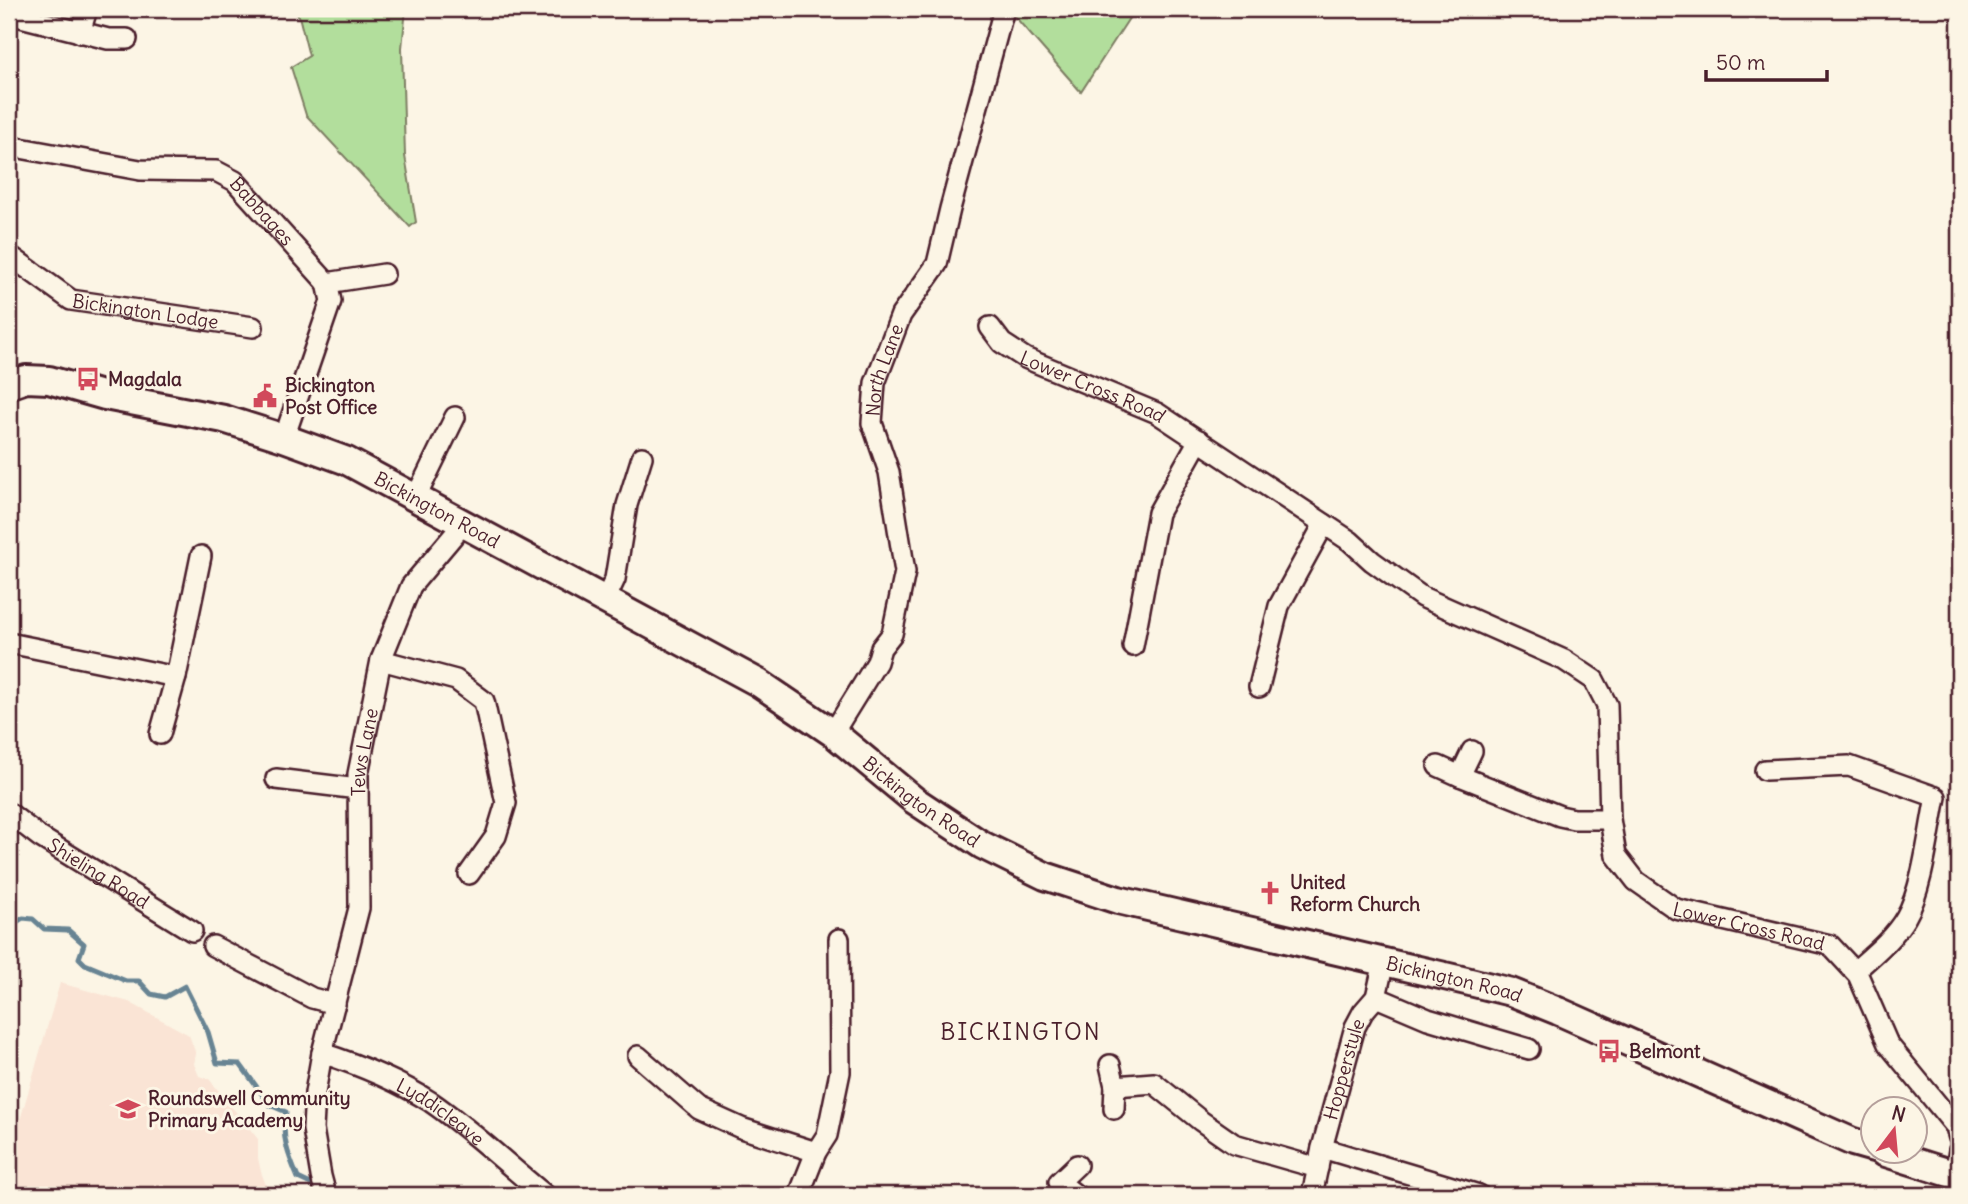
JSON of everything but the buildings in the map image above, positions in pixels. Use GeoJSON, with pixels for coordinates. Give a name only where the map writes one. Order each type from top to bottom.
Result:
{"type":"FeatureCollection","features":[{"type":"Feature","properties":{"kind":"main road","name":"Bickington Road"},"geometry":{"type":"LineString","coordinates":[[9,385],[26,379],[49,380],[106,396],[224,419],[347,461],[759,683],[833,733],[914,800],[982,845],[1045,876],[1118,900],[1511,992],[1860,1144]]}},
{"type":"Feature","properties":{"kind":"main road"},"geometry":{"type":"LineString","coordinates":[[1930,1161],[1958,1167]]}},
{"type":"Feature","properties":{"kind":"street"},"geometry":{"type":"LineString","coordinates":[[80,33],[88,9]]}},
{"type":"Feature","properties":{"kind":"street","name":"North Lane"},"geometry":{"type":"LineString","coordinates":[[833,733],[891,634],[905,572],[889,472],[872,423],[875,383],[901,315],[937,264],[1004,9]]}},
{"type":"Feature","properties":{"kind":"street"},"geometry":{"type":"LineString","coordinates":[[9,14],[108,39],[127,39]]}},
{"type":"Feature","properties":{"kind":"street","name":"Babbages"},"geometry":{"type":"LineString","coordinates":[[9,146],[140,170],[216,171],[235,181],[327,283]]}},
{"type":"Feature","properties":{"kind":"street","name":"Bickington Lodge"},"geometry":{"type":"LineString","coordinates":[[9,256],[71,300],[253,327]]}},
{"type":"Feature","properties":{"kind":"street"},"geometry":{"type":"LineString","coordinates":[[285,438],[331,301],[327,283],[384,274]]}},
{"type":"Feature","properties":{"kind":"street","name":"Lower Cross Road"},"geometry":{"type":"LineString","coordinates":[[990,327],[1002,343],[1025,359],[1157,412],[1350,541],[1371,561],[1422,597],[1564,660],[1594,680],[1607,705],[1610,819],[1616,855],[1636,881],[1676,909],[1830,946],[1858,975],[1888,1044],[1956,1127],[1959,1138]]}},
{"type":"Feature","properties":{"kind":"street"},"geometry":{"type":"LineString","coordinates":[[416,497],[455,416]]}},
{"type":"Feature","properties":{"kind":"street"},"geometry":{"type":"LineString","coordinates":[[1133,646],[1158,513],[1199,440]]}},
{"type":"Feature","properties":{"kind":"street"},"geometry":{"type":"LineString","coordinates":[[605,600],[615,579],[627,505],[642,457]]}},
{"type":"Feature","properties":{"kind":"street","name":"Tews Lane"},"geometry":{"type":"LineString","coordinates":[[326,1195],[313,1129],[315,1093],[322,1054],[359,908],[358,774],[381,660],[411,586],[464,523]]}},
{"type":"Feature","properties":{"kind":"street"},"geometry":{"type":"LineString","coordinates":[[1259,687],[1279,606],[1324,524]]}},
{"type":"Feature","properties":{"kind":"street"},"geometry":{"type":"LineString","coordinates":[[160,734],[176,677],[201,556]]}},
{"type":"Feature","properties":{"kind":"street"},"geometry":{"type":"LineString","coordinates":[[9,643],[176,677]]}},
{"type":"Feature","properties":{"kind":"street"},"geometry":{"type":"LineString","coordinates":[[381,660],[456,680],[484,701],[506,803],[496,836],[469,874]]}},
{"type":"Feature","properties":{"kind":"street"},"geometry":{"type":"LineString","coordinates":[[1460,776],[1472,751]]}},
{"type":"Feature","properties":{"kind":"street"},"geometry":{"type":"LineString","coordinates":[[1765,769],[1849,765],[1936,797],[1917,890],[1907,916],[1887,942],[1854,971]]}},
{"type":"Feature","properties":{"kind":"street"},"geometry":{"type":"LineString","coordinates":[[1438,766],[1560,816],[1574,819],[1610,819]]}},
{"type":"Feature","properties":{"kind":"street"},"geometry":{"type":"LineString","coordinates":[[276,779],[358,789]]}},
{"type":"Feature","properties":{"kind":"street","name":"Shieling Road"},"geometry":{"type":"LineString","coordinates":[[9,813],[40,837],[192,931]]}},
{"type":"Feature","properties":{"kind":"street"},"geometry":{"type":"LineString","coordinates":[[799,1195],[816,1152],[827,1135],[840,1072],[838,939]]}},
{"type":"Feature","properties":{"kind":"street"},"geometry":{"type":"LineString","coordinates":[[213,946],[312,998],[335,1004]]}},
{"type":"Feature","properties":{"kind":"street","name":"Hopperstyle"},"geometry":{"type":"LineString","coordinates":[[1312,1195],[1355,1027],[1376,997],[1384,962]]}},
{"type":"Feature","properties":{"kind":"street","name":"Hopperstyle"},"geometry":{"type":"LineString","coordinates":[[1376,997],[1428,1018],[1529,1049]]}},
{"type":"Feature","properties":{"kind":"street","name":"Lyddicleave"},"geometry":{"type":"LineString","coordinates":[[322,1054],[392,1080],[431,1102],[545,1195]]}},
{"type":"Feature","properties":{"kind":"street"},"geometry":{"type":"LineString","coordinates":[[638,1056],[699,1109],[741,1128],[816,1152]]}},
{"type":"Feature","properties":{"kind":"street"},"geometry":{"type":"LineString","coordinates":[[1110,1065],[1115,1086],[1114,1110]]}},
{"type":"Feature","properties":{"kind":"street"},"geometry":{"type":"LineString","coordinates":[[1115,1086],[1154,1083],[1234,1144],[1318,1168]]}},
{"type":"Feature","properties":{"kind":"street"},"geometry":{"type":"LineString","coordinates":[[1322,1148],[1479,1195]]}},
{"type":"Feature","properties":{"kind":"street"},"geometry":{"type":"LineString","coordinates":[[1053,1189],[1077,1165]]}},
{"type":"Feature","properties":{"kind":"street"},"geometry":{"type":"LineString","coordinates":[[1053,1189],[1076,1195]]}},
{"type":"Feature","properties":{"kind":"shaded area","name":"Roundswell Community Primary Academy"},"geometry":{"type":"Polygon","coordinates":[[[60,983],[129,1002],[189,1035],[196,1054],[194,1064],[199,1076],[209,1079],[258,1139],[261,1172],[274,1195],[9,1195],[9,1158],[60,983]]]}},
{"type":"Feature","properties":{"kind":"green space"},"geometry":{"type":"Polygon","coordinates":[[[292,9],[406,9],[402,48],[405,156],[416,222],[410,227],[306,115],[291,67],[309,56],[299,16],[292,9]]]}},
{"type":"Feature","properties":{"kind":"green space"},"geometry":{"type":"Polygon","coordinates":[[[1011,9],[1135,9],[1081,92],[1011,9]]]}},
{"type":"Feature","properties":{"kind":"waterway"},"geometry":{"type":"LineString","coordinates":[[9,927],[23,918],[33,919],[44,929],[68,930],[84,944],[79,958],[85,964],[126,981],[139,981],[151,994],[165,997],[185,986],[208,1032],[217,1063],[240,1064],[270,1105],[286,1112],[285,1137],[298,1178],[317,1187]]}},
{"type":"Feature","properties":{"kind":"place","name":"Magdala"},"geometry":{"type":"Point","coordinates":[88,379]}},
{"type":"Feature","properties":{"kind":"place","name":"Bickington Post Office"},"geometry":{"type":"Point","coordinates":[265,396]}},
{"type":"Feature","properties":{"kind":"place","name":"United Reform Church"},"geometry":{"type":"Point","coordinates":[1270,893]}},
{"type":"Feature","properties":{"kind":"place","name":"Belmont"},"geometry":{"type":"Point","coordinates":[1609,1051]}},
{"type":"Feature","properties":{"kind":"place","name":"Roundswell Community Primary Academy"},"geometry":{"type":"Point","coordinates":[128,1109]}},
{"type":"Feature","properties":{"kind":"district","name":"BICKINGTON"},"geometry":{"type":"Point","coordinates":[1021,1031]}}]}
